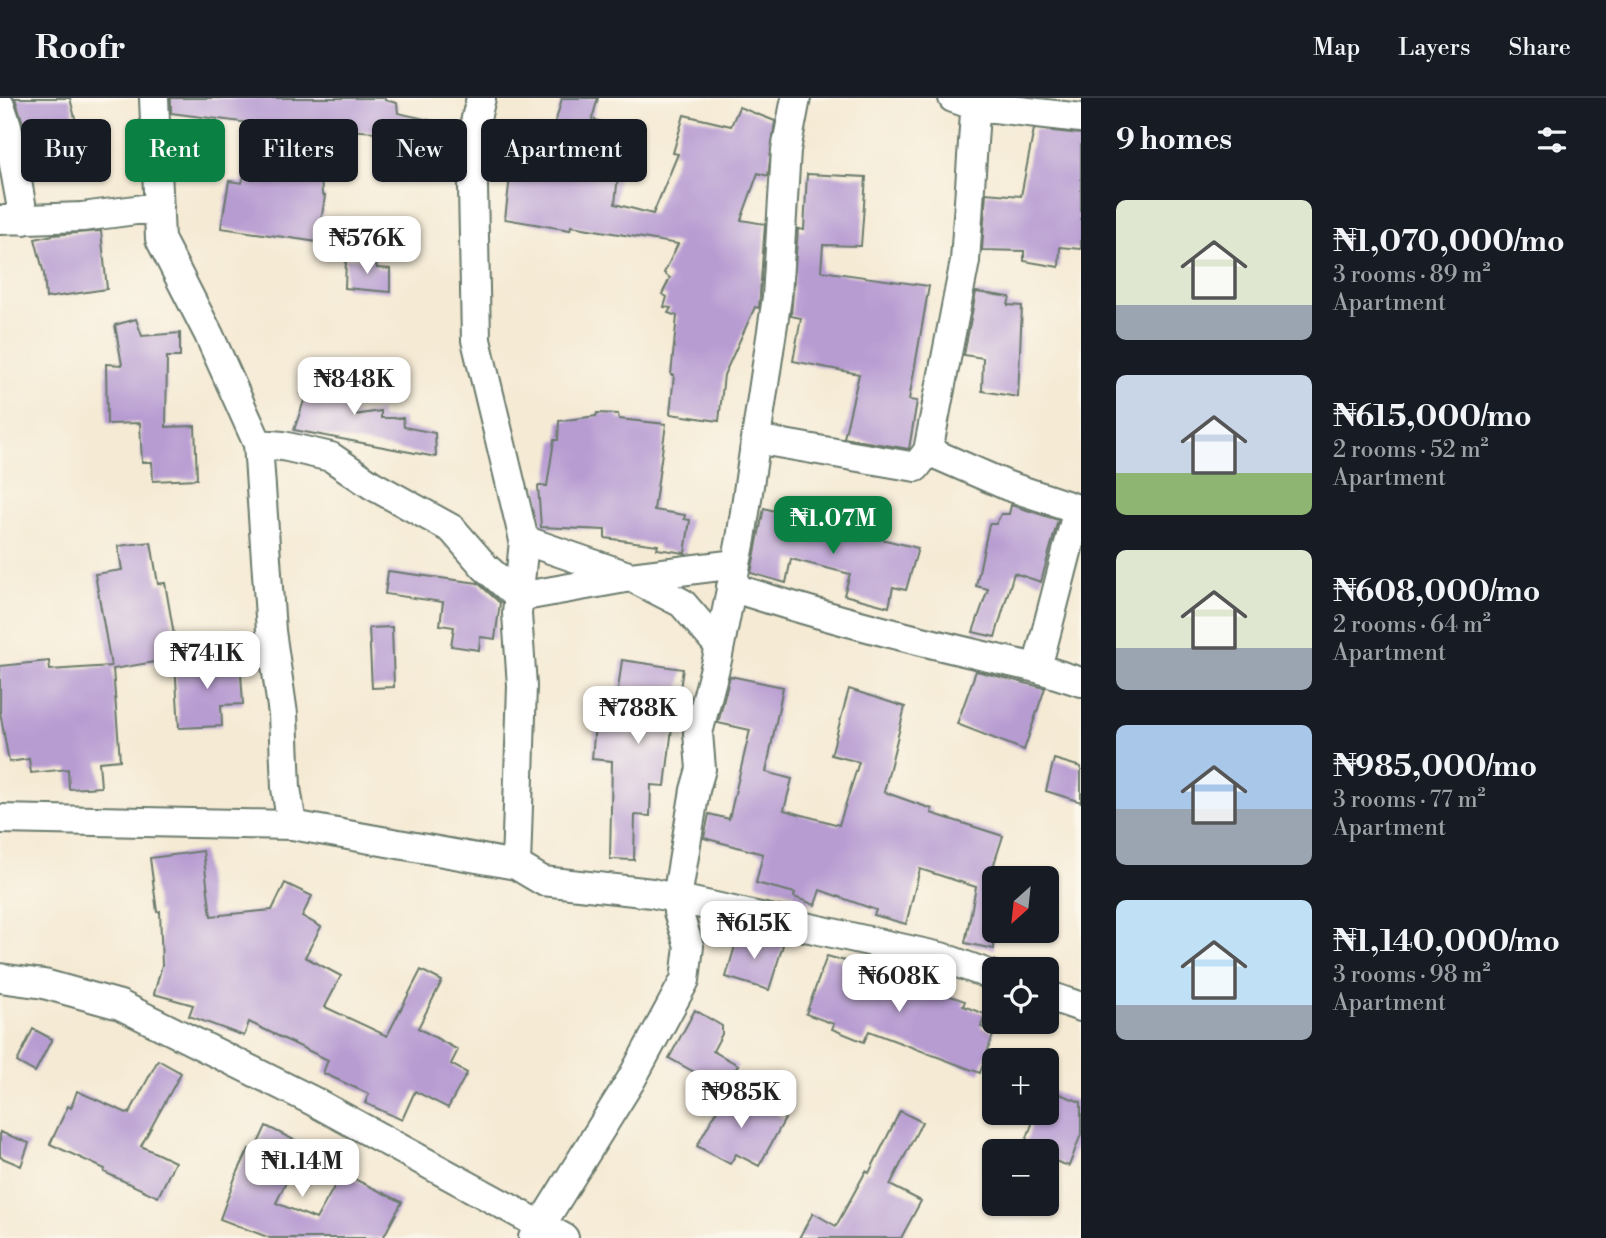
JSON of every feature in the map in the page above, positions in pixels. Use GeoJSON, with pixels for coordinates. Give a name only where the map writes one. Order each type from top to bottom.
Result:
{"type":"FeatureCollection","features":[{"type":"Feature","properties":{"kind":"street"},"geometry":{"type":"LineString","coordinates":[[154,98],[160,239],[209,335],[258,444],[271,631],[283,714],[286,788],[292,824]]}},
{"type":"Feature","properties":{"kind":"street"},"geometry":{"type":"LineString","coordinates":[[481,98],[472,135],[476,340],[524,540],[517,614],[522,686],[516,865]]}},
{"type":"Feature","properties":{"kind":"street"},"geometry":{"type":"LineString","coordinates":[[0,978],[44,984],[120,1005],[313,1101],[443,1170],[546,1234],[685,980],[689,946],[678,912],[677,898],[701,769],[698,733],[734,576],[777,297],[786,150],[796,98]]}},
{"type":"Feature","properties":{"kind":"street"},"geometry":{"type":"LineString","coordinates":[[755,439],[916,467],[928,451],[965,261],[968,101],[1081,118]]}},
{"type":"Feature","properties":{"kind":"street"},"geometry":{"type":"LineString","coordinates":[[0,104],[7,126],[12,220],[82,217],[159,208]]}},
{"type":"Feature","properties":{"kind":"street"},"geometry":{"type":"LineString","coordinates":[[258,444],[283,446],[331,457],[372,485],[452,528],[485,567],[519,597]]}},
{"type":"Feature","properties":{"kind":"street"},"geometry":{"type":"LineString","coordinates":[[928,451],[1007,486],[1078,509],[1037,668]]}},
{"type":"Feature","properties":{"kind":"street"},"geometry":{"type":"LineString","coordinates":[[524,540],[631,577],[682,603],[719,646]]}},
{"type":"Feature","properties":{"kind":"street"},"geometry":{"type":"LineString","coordinates":[[519,597],[631,577],[734,576],[805,611],[934,645],[1037,668],[1081,682]]}},
{"type":"Feature","properties":{"kind":"street"},"geometry":{"type":"LineString","coordinates":[[0,819],[292,824],[516,865],[543,881],[677,898],[941,957],[982,972]]}},
{"type":"Feature","properties":{"kind":"street"},"geometry":{"type":"LineString","coordinates":[[1059,999],[1081,1007]]}},
{"type":"Feature","properties":{"kind":"building"},"geometry":{"type":"Polygon","coordinates":[[[15,98],[70,98],[75,119],[22,119],[15,98]]]}},
{"type":"Feature","properties":{"kind":"building"},"geometry":{"type":"Polygon","coordinates":[[[171,98],[385,98],[397,103],[398,113],[425,119],[372,119],[372,132],[358,131],[358,119],[239,119],[239,122],[171,113],[171,98]]]}},
{"type":"Feature","properties":{"kind":"building"},"geometry":{"type":"Polygon","coordinates":[[[562,98],[598,98],[592,119],[556,119],[562,98]]]}},
{"type":"Feature","properties":{"kind":"building"},"geometry":{"type":"Polygon","coordinates":[[[739,107],[775,121],[768,176],[758,173],[741,220],[765,224],[759,308],[755,307],[724,375],[719,421],[670,414],[677,316],[668,313],[671,308],[664,307],[667,297],[662,294],[670,278],[664,273],[678,244],[571,226],[570,230],[505,219],[509,182],[617,182],[615,204],[653,214],[678,154],[673,153],[684,115],[731,126],[739,107]]]}},
{"type":"Feature","properties":{"kind":"building"},"geometry":{"type":"Polygon","coordinates":[[[1034,129],[1081,134],[1081,249],[1060,247],[1059,267],[1024,261],[1024,251],[982,250],[986,193],[1021,196],[1034,129]]]}},
{"type":"Feature","properties":{"kind":"building"},"geometry":{"type":"Polygon","coordinates":[[[807,174],[866,177],[861,246],[823,245],[821,271],[929,286],[909,400],[917,401],[909,449],[844,438],[859,374],[793,361],[801,318],[791,316],[798,229],[804,230],[807,174]]]}},
{"type":"Feature","properties":{"kind":"building"},"geometry":{"type":"Polygon","coordinates":[[[229,181],[321,182],[322,195],[325,196],[318,242],[221,228],[229,181]]]}},
{"type":"Feature","properties":{"kind":"building"},"geometry":{"type":"Polygon","coordinates":[[[101,231],[107,289],[46,298],[44,274],[35,239],[101,231]]]}},
{"type":"Feature","properties":{"kind":"building"},"geometry":{"type":"Polygon","coordinates":[[[346,258],[375,259],[377,268],[390,269],[390,292],[345,288],[346,258]]]}},
{"type":"Feature","properties":{"kind":"building"},"geometry":{"type":"Polygon","coordinates":[[[976,292],[1010,297],[1008,305],[1022,306],[1018,397],[982,391],[983,358],[964,355],[976,292]]]}},
{"type":"Feature","properties":{"kind":"building"},"geometry":{"type":"Polygon","coordinates":[[[136,319],[142,336],[180,333],[180,357],[167,357],[166,427],[195,426],[197,479],[153,481],[152,462],[142,462],[140,423],[107,424],[106,364],[122,365],[115,325],[136,319]]]}},
{"type":"Feature","properties":{"kind":"building"},"geometry":{"type":"Polygon","coordinates":[[[304,370],[359,378],[354,415],[381,411],[381,418],[403,418],[404,427],[435,433],[436,457],[294,430],[306,395],[301,394],[304,370]]]}},
{"type":"Feature","properties":{"kind":"building"},"geometry":{"type":"Polygon","coordinates":[[[597,413],[618,414],[619,419],[666,424],[654,510],[685,515],[684,519],[690,520],[685,553],[657,549],[658,545],[605,538],[605,530],[541,527],[538,486],[547,486],[554,440],[558,440],[559,421],[596,416],[597,413]]]}},
{"type":"Feature","properties":{"kind":"building"},"geometry":{"type":"Polygon","coordinates":[[[1011,505],[1058,520],[1041,582],[1014,573],[995,637],[973,632],[988,589],[976,586],[989,524],[996,524],[1001,514],[1009,514],[1011,505]]]}},
{"type":"Feature","properties":{"kind":"building"},"geometry":{"type":"Polygon","coordinates":[[[764,508],[861,536],[918,548],[906,590],[893,587],[889,607],[844,595],[850,574],[791,559],[786,583],[751,573],[764,508]]]}},
{"type":"Feature","properties":{"kind":"building"},"geometry":{"type":"Polygon","coordinates":[[[151,542],[158,584],[165,583],[178,658],[113,669],[120,760],[99,762],[101,787],[69,789],[68,769],[31,773],[29,759],[9,762],[0,712],[0,666],[49,661],[50,670],[111,666],[95,574],[122,570],[118,546],[151,542]]]}},
{"type":"Feature","properties":{"kind":"building"},"geometry":{"type":"Polygon","coordinates":[[[388,571],[478,583],[500,603],[495,639],[480,637],[479,650],[451,646],[454,627],[440,625],[443,602],[385,594],[388,571]]]}},
{"type":"Feature","properties":{"kind":"building"},"geometry":{"type":"Polygon","coordinates":[[[392,627],[394,687],[372,688],[369,628],[392,627]]]}},
{"type":"Feature","properties":{"kind":"building"},"geometry":{"type":"Polygon","coordinates":[[[240,660],[243,704],[221,705],[222,726],[179,728],[175,663],[240,660]]]}},
{"type":"Feature","properties":{"kind":"building"},"geometry":{"type":"Polygon","coordinates":[[[622,660],[683,669],[665,786],[651,785],[650,816],[635,815],[634,860],[610,859],[612,761],[592,759],[595,724],[613,726],[622,660]]]}},
{"type":"Feature","properties":{"kind":"building"},"geometry":{"type":"Polygon","coordinates":[[[976,671],[1045,688],[1024,750],[957,724],[976,671]]]}},
{"type":"Feature","properties":{"kind":"building"},"geometry":{"type":"Polygon","coordinates":[[[730,676],[783,687],[766,772],[792,779],[784,810],[839,825],[859,762],[831,755],[849,689],[905,707],[884,792],[932,809],[931,813],[1003,836],[994,866],[982,866],[982,943],[994,943],[994,949],[965,943],[976,887],[920,869],[906,924],[874,915],[876,910],[820,890],[815,905],[794,897],[795,893],[756,883],[763,854],[704,838],[709,814],[729,819],[750,730],[718,723],[730,676]]]}},
{"type":"Feature","properties":{"kind":"building"},"geometry":{"type":"Polygon","coordinates":[[[1054,759],[1081,767],[1081,802],[1046,791],[1054,759]]]}},
{"type":"Feature","properties":{"kind":"building"},"geometry":{"type":"Polygon","coordinates":[[[203,851],[211,916],[272,910],[285,883],[312,896],[302,916],[321,927],[305,957],[341,976],[325,1007],[387,1036],[421,970],[442,981],[418,1028],[458,1050],[451,1064],[467,1073],[448,1108],[415,1091],[402,1120],[365,1103],[369,1094],[323,1073],[328,1060],[249,1022],[244,1036],[189,1016],[193,1005],[154,994],[162,965],[160,911],[157,912],[150,858],[203,851]]]}},
{"type":"Feature","properties":{"kind":"building"},"geometry":{"type":"Polygon","coordinates":[[[739,932],[783,945],[769,990],[726,977],[739,932]]]}},
{"type":"Feature","properties":{"kind":"building"},"geometry":{"type":"Polygon","coordinates":[[[827,956],[859,965],[909,986],[965,1001],[963,1006],[982,1013],[982,1034],[993,1034],[989,1048],[982,1048],[980,1073],[869,1031],[864,1042],[832,1029],[834,1024],[806,1014],[827,956]]]}},
{"type":"Feature","properties":{"kind":"building"},"geometry":{"type":"Polygon","coordinates":[[[695,1010],[722,1026],[722,1034],[713,1051],[738,1065],[725,1089],[669,1058],[695,1010]]]}},
{"type":"Feature","properties":{"kind":"building"},"geometry":{"type":"Polygon","coordinates":[[[33,1029],[52,1039],[35,1072],[17,1062],[33,1029]]]}},
{"type":"Feature","properties":{"kind":"building"},"geometry":{"type":"Polygon","coordinates":[[[158,1060],[181,1073],[141,1146],[175,1162],[158,1197],[50,1144],[68,1106],[71,1108],[77,1091],[129,1114],[158,1060]]]}},
{"type":"Feature","properties":{"kind":"building"},"geometry":{"type":"Polygon","coordinates":[[[729,1088],[785,1119],[759,1166],[736,1154],[730,1164],[697,1146],[729,1088]]]}},
{"type":"Feature","properties":{"kind":"building"},"geometry":{"type":"Polygon","coordinates":[[[1059,1094],[1081,1102],[1081,1134],[1069,1166],[1059,1163],[1059,1139],[1027,1139],[1032,1125],[1059,1125],[1059,1094]]]}},
{"type":"Feature","properties":{"kind":"building"},"geometry":{"type":"Polygon","coordinates":[[[900,1111],[922,1122],[890,1185],[921,1201],[901,1238],[799,1238],[813,1213],[836,1226],[866,1171],[869,1173],[900,1111]]]}},
{"type":"Feature","properties":{"kind":"building"},"geometry":{"type":"Polygon","coordinates":[[[266,1126],[304,1145],[276,1203],[316,1219],[342,1173],[402,1202],[383,1238],[270,1238],[220,1219],[249,1149],[254,1152],[266,1126]]]}},
{"type":"Feature","properties":{"kind":"building"},"geometry":{"type":"Polygon","coordinates":[[[0,1132],[29,1143],[21,1166],[0,1157],[0,1132]]]}}]}
